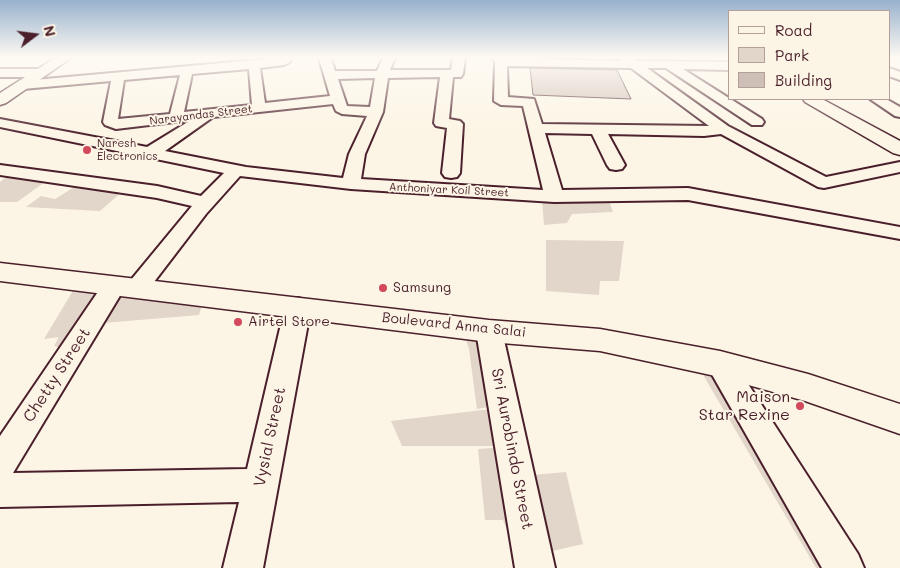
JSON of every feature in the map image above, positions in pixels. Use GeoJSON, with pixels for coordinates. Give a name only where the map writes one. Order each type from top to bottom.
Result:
{"type":"FeatureCollection","features":[{"type":"Feature","properties":{"kind":"main road"},"geometry":{"type":"LineString","coordinates":[[0,100],[22,85]]}},
{"type":"Feature","properties":{"kind":"main road"},"geometry":{"type":"LineString","coordinates":[[813,100],[900,149]]}},
{"type":"Feature","properties":{"kind":"main road","name":"Boulevard Anna Salai"},"geometry":{"type":"LineString","coordinates":[[0,272],[489,331],[600,340],[720,364],[808,388],[900,419]]}},
{"type":"Feature","properties":{"kind":"street","name":"Narayandas Street"},"geometry":{"type":"LineString","coordinates":[[117,85],[110,122],[120,124],[339,99]]}},
{"type":"Feature","properties":{"kind":"street"},"geometry":{"type":"LineString","coordinates":[[176,117],[184,85]]}},
{"type":"Feature","properties":{"kind":"street"},"geometry":{"type":"LineString","coordinates":[[256,85],[259,108]]}},
{"type":"Feature","properties":{"kind":"street"},"geometry":{"type":"LineString","coordinates":[[334,85],[343,110],[376,112]]}},
{"type":"Feature","properties":{"kind":"street"},"geometry":{"type":"LineString","coordinates":[[351,184],[357,154],[376,112],[380,85]]}},
{"type":"Feature","properties":{"kind":"street"},"geometry":{"type":"LineString","coordinates":[[446,85],[441,124],[455,124],[451,172]]}},
{"type":"Feature","properties":{"kind":"street"},"geometry":{"type":"LineString","coordinates":[[501,85],[501,101],[529,102],[554,196]]}},
{"type":"Feature","properties":{"kind":"street"},"geometry":{"type":"LineString","coordinates":[[661,85],[723,129],[824,183],[900,167]]}},
{"type":"Feature","properties":{"kind":"street"},"geometry":{"type":"LineString","coordinates":[[699,85],[756,122]]}},
{"type":"Feature","properties":{"kind":"street"},"geometry":{"type":"LineString","coordinates":[[879,100],[900,113]]}},
{"type":"Feature","properties":{"kind":"street"},"geometry":{"type":"LineString","coordinates":[[150,153],[212,113]]}},
{"type":"Feature","properties":{"kind":"street","name":"Anthoniyar Koil Street"},"geometry":{"type":"LineString","coordinates":[[0,124],[236,170],[351,184],[554,196],[688,194],[900,233]]}},
{"type":"Feature","properties":{"kind":"street"},"geometry":{"type":"LineString","coordinates":[[536,128],[704,131],[723,129]]}},
{"type":"Feature","properties":{"kind":"street"},"geometry":{"type":"LineString","coordinates":[[598,130],[616,165]]}},
{"type":"Feature","properties":{"kind":"street"},"geometry":{"type":"LineString","coordinates":[[0,170],[157,192],[207,203]]}},
{"type":"Feature","properties":{"kind":"street","name":"Chetty Street"},"geometry":{"type":"LineString","coordinates":[[0,464],[125,287],[207,203],[236,170]]}},
{"type":"Feature","properties":{"kind":"street","name":"Vysial Street"},"geometry":{"type":"LineString","coordinates":[[243,568],[298,307]]}},
{"type":"Feature","properties":{"kind":"street","name":"Sri Aurobindo Street"},"geometry":{"type":"LineString","coordinates":[[489,331],[535,568]]}},
{"type":"Feature","properties":{"kind":"street"},"geometry":{"type":"LineString","coordinates":[[720,364],[844,568]]}},
{"type":"Feature","properties":{"kind":"street"},"geometry":{"type":"LineString","coordinates":[[0,490],[260,485]]}},
{"type":"Feature","properties":{"kind":"green space"},"geometry":{"type":"Polygon","coordinates":[[[8,176],[49,179],[17,202],[0,202],[0,182],[8,176]]]}},
{"type":"Feature","properties":{"kind":"green space"},"geometry":{"type":"Polygon","coordinates":[[[79,184],[124,190],[100,211],[26,207],[41,196],[55,199],[79,184]]]}},
{"type":"Feature","properties":{"kind":"green space"},"geometry":{"type":"Polygon","coordinates":[[[608,198],[613,212],[572,214],[567,223],[544,225],[542,199],[608,198]]]}},
{"type":"Feature","properties":{"kind":"green space"},"geometry":{"type":"Polygon","coordinates":[[[546,240],[624,241],[619,281],[600,281],[599,295],[546,291],[546,240]]]}},
{"type":"Feature","properties":{"kind":"green space"},"geometry":{"type":"Polygon","coordinates":[[[77,284],[112,287],[71,349],[54,346],[59,337],[44,339],[77,284]]]}},
{"type":"Feature","properties":{"kind":"green space"},"geometry":{"type":"Polygon","coordinates":[[[115,286],[204,298],[199,315],[91,324],[115,286]]]}},
{"type":"Feature","properties":{"kind":"green space"},"geometry":{"type":"Polygon","coordinates":[[[463,331],[487,333],[499,405],[477,409],[469,349],[463,331]]]}},
{"type":"Feature","properties":{"kind":"green space"},"geometry":{"type":"Polygon","coordinates":[[[695,361],[719,366],[838,568],[816,568],[695,361]]]}},
{"type":"Feature","properties":{"kind":"green space"},"geometry":{"type":"Polygon","coordinates":[[[499,408],[507,446],[402,446],[391,421],[499,408]]]}},
{"type":"Feature","properties":{"kind":"green space"},"geometry":{"type":"Polygon","coordinates":[[[508,447],[524,527],[507,530],[503,520],[485,520],[478,449],[508,447]]]}},
{"type":"Feature","properties":{"kind":"green space"},"geometry":{"type":"Polygon","coordinates":[[[566,472],[583,544],[535,555],[521,476],[566,472]]]}},
{"type":"Feature","properties":{"kind":"building"},"geometry":{"type":"Polygon","coordinates":[[[532,85],[624,85],[631,99],[533,95],[532,85]]]}},
{"type":"Feature","properties":{"kind":"place","name":"Naresh Electronics"},"geometry":{"type":"Point","coordinates":[87,150]}},
{"type":"Feature","properties":{"kind":"place","name":"Samsung"},"geometry":{"type":"Point","coordinates":[383,288]}},
{"type":"Feature","properties":{"kind":"place","name":"Airtel Store"},"geometry":{"type":"Point","coordinates":[238,322]}},
{"type":"Feature","properties":{"kind":"place","name":"Maison Star Rexine"},"geometry":{"type":"Point","coordinates":[800,406]}}]}
